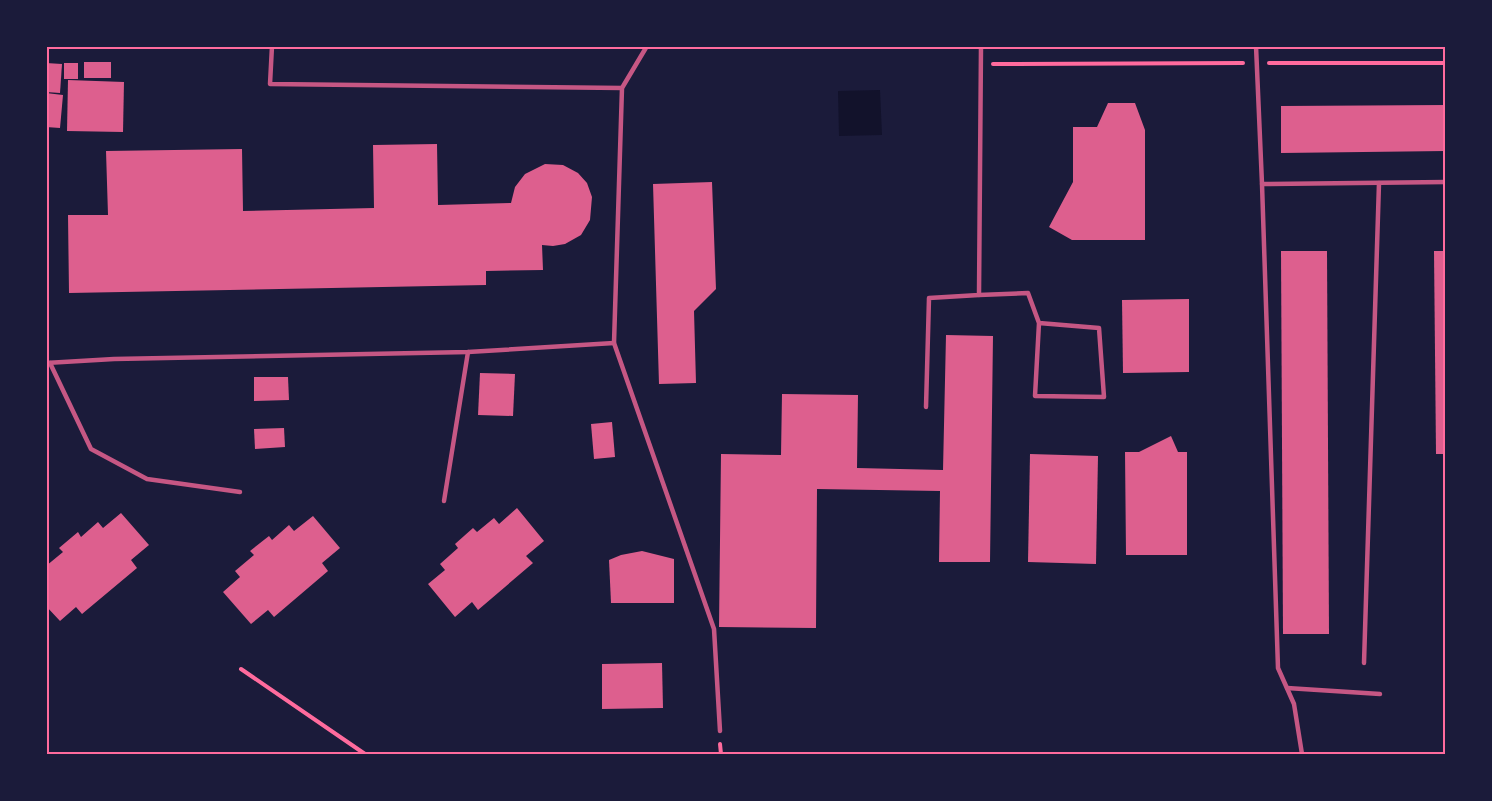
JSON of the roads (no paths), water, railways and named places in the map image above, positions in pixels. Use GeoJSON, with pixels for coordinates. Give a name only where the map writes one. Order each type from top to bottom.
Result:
{"type":"FeatureCollection","features":[{"type":"Feature","properties":{"kind":"lane"},"geometry":{"type":"LineString","coordinates":[[272,46],[270,84],[622,88]]}},
{"type":"Feature","properties":{"kind":"lane"},"geometry":{"type":"LineString","coordinates":[[647,46],[622,88],[614,343],[714,629],[720,731]]}},
{"type":"Feature","properties":{"kind":"lane"},"geometry":{"type":"LineString","coordinates":[[979,295],[981,46]]}},
{"type":"Feature","properties":{"kind":"lane"},"geometry":{"type":"LineString","coordinates":[[1256,46],[1278,668],[1294,704],[1302,754]]}},
{"type":"Feature","properties":{"kind":"lane"},"geometry":{"type":"LineString","coordinates":[[1262,184],[1446,182]]}},
{"type":"Feature","properties":{"kind":"lane"},"geometry":{"type":"LineString","coordinates":[[1364,663],[1379,183]]}},
{"type":"Feature","properties":{"kind":"lane"},"geometry":{"type":"LineString","coordinates":[[46,283],[46,330]]}},
{"type":"Feature","properties":{"kind":"lane"},"geometry":{"type":"LineString","coordinates":[[926,407],[929,298],[979,295],[1028,294],[1039,323],[1035,396],[1104,397],[1099,328],[1039,323]]}},
{"type":"Feature","properties":{"kind":"lane"},"geometry":{"type":"LineString","coordinates":[[240,492],[147,479],[92,449],[48,363],[114,359],[468,352],[614,343]]}},
{"type":"Feature","properties":{"kind":"lane"},"geometry":{"type":"LineString","coordinates":[[444,501],[468,352]]}},
{"type":"Feature","properties":{"kind":"lane"},"geometry":{"type":"LineString","coordinates":[[1287,688],[1380,694]]}}]}
